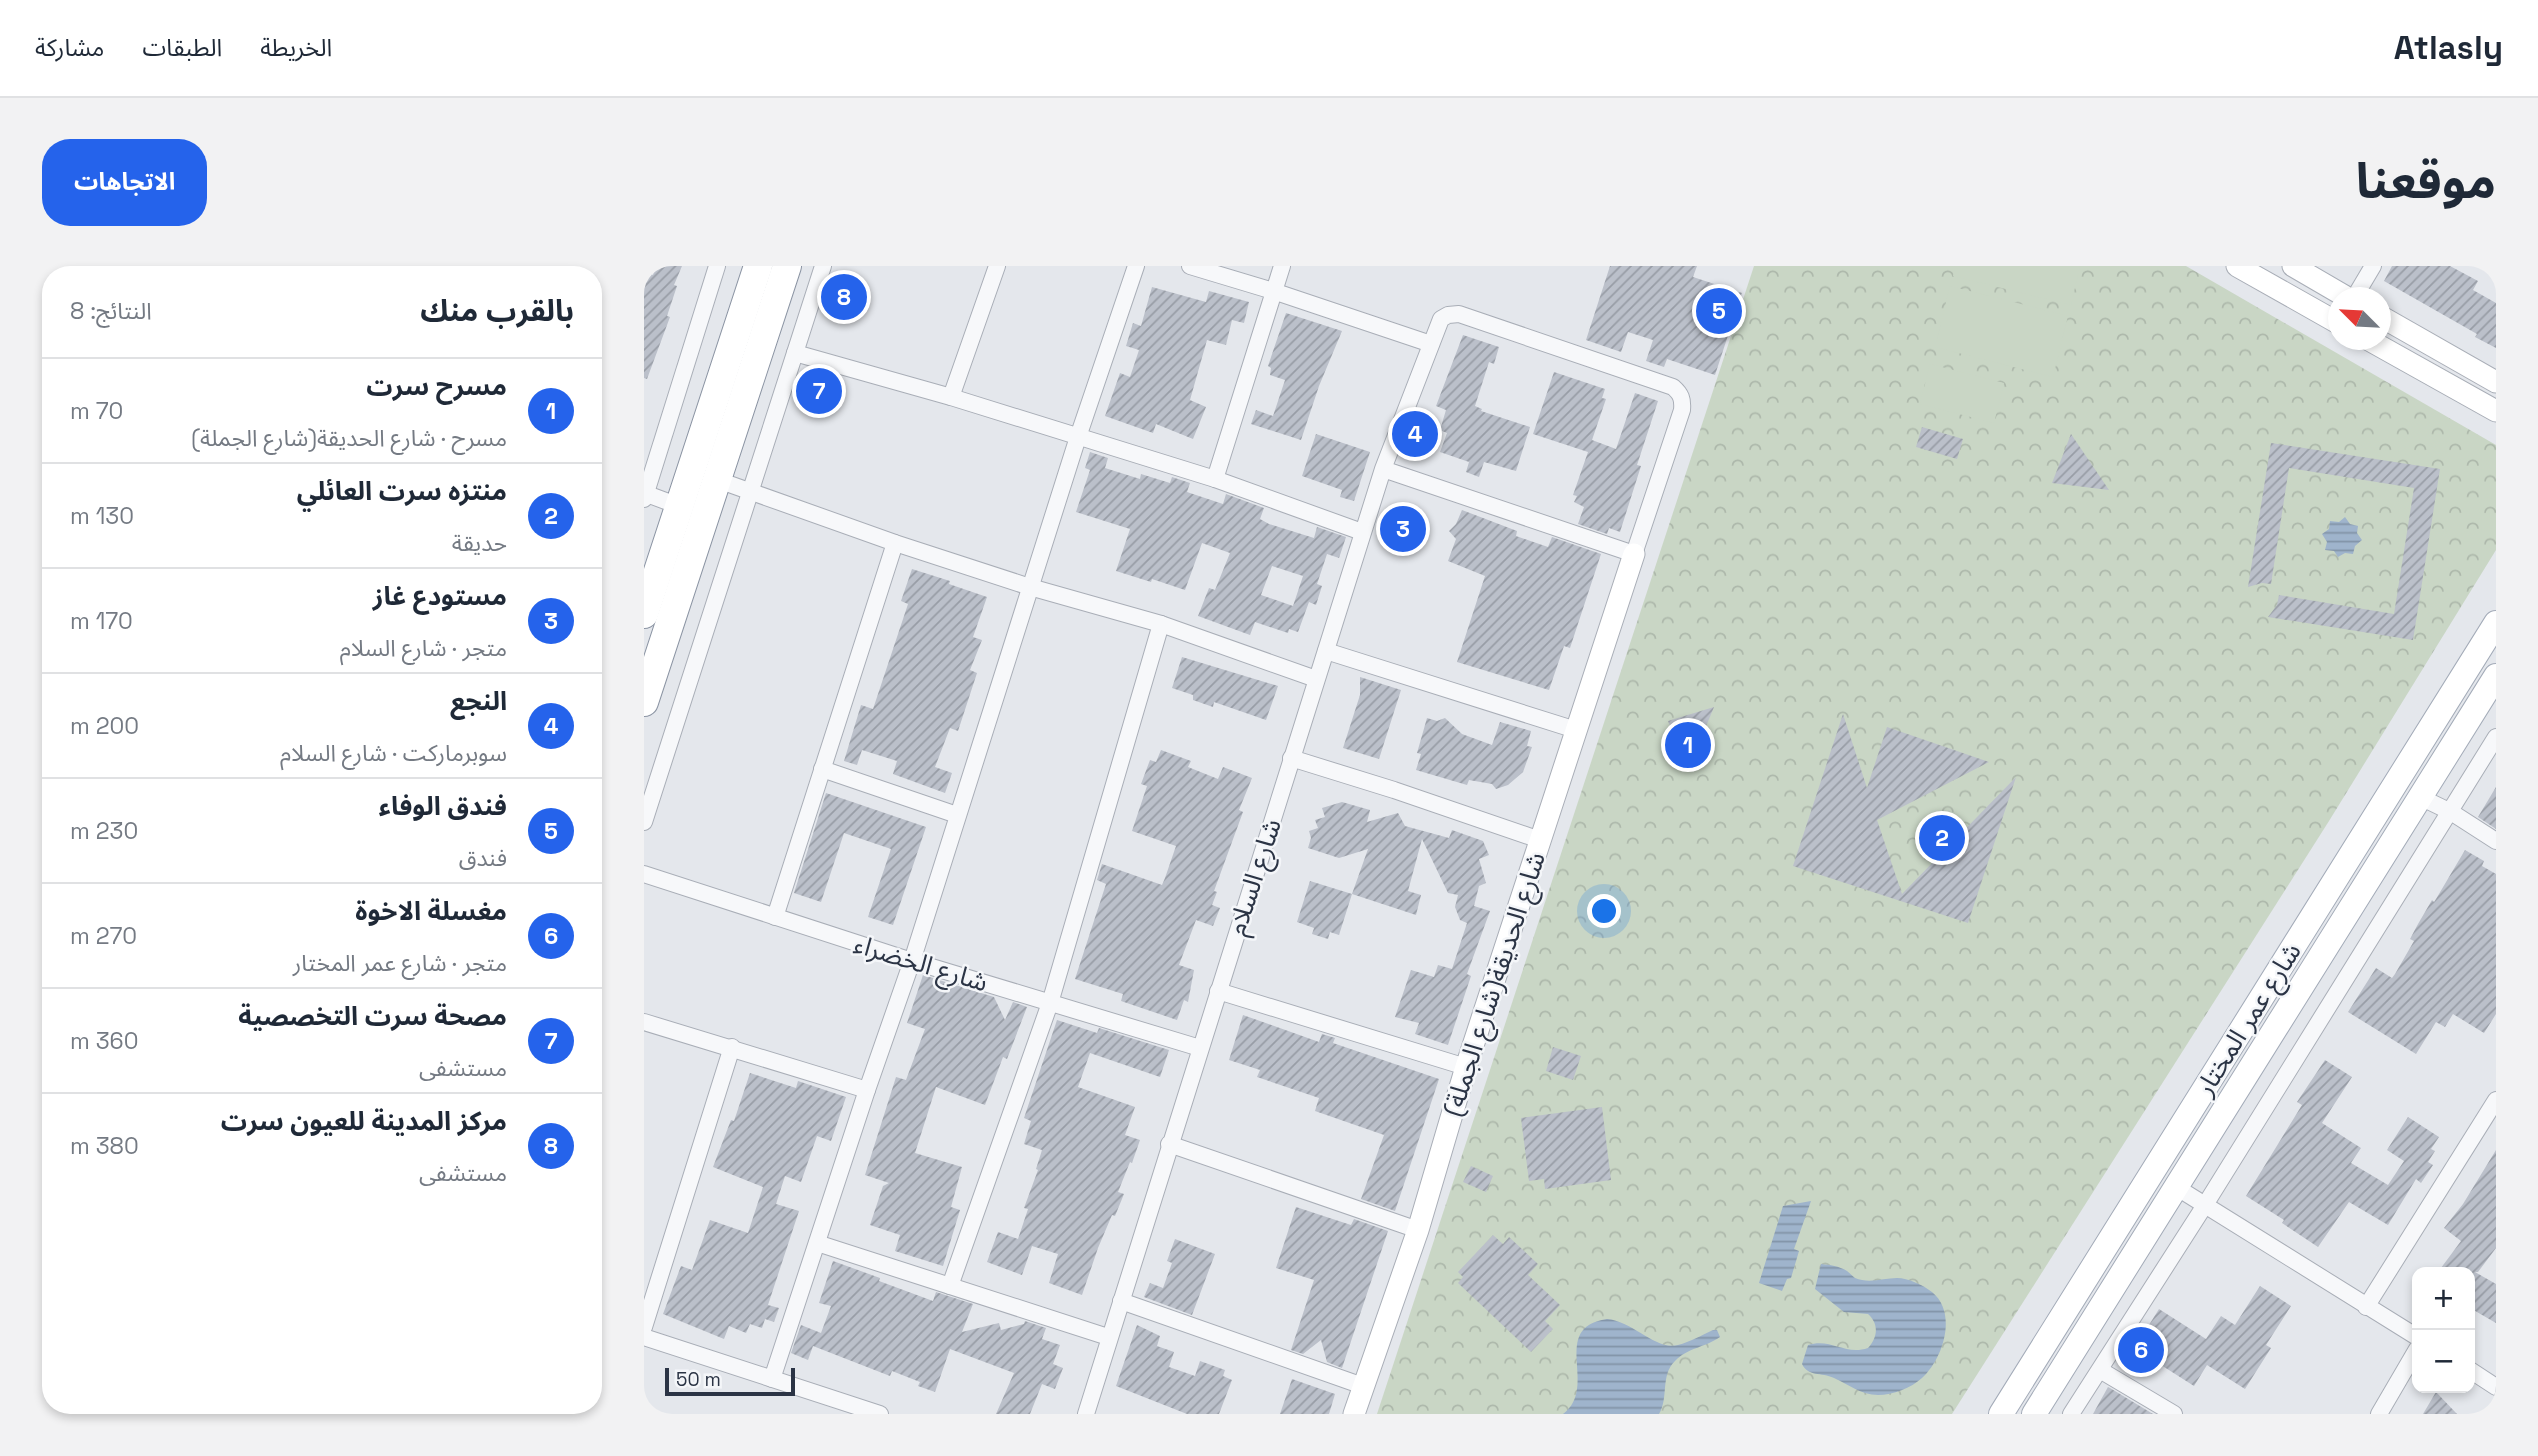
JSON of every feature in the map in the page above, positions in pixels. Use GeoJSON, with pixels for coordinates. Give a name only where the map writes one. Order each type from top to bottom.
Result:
{"type":"FeatureCollection","features":[{"type":"Feature","properties":{"kind":"highway"},"geometry":{"type":"LineString","coordinates":[[644,614],[758,266]]}},
{"type":"Feature","properties":{"kind":"highway"},"geometry":{"type":"LineString","coordinates":[[644,702],[787,266]]}},
{"type":"Feature","properties":{"kind":"main road","name":"شارع عمر المختار"},"geometry":{"type":"LineString","coordinates":[[2001,1414],[2496,623]]}},
{"type":"Feature","properties":{"kind":"main road"},"geometry":{"type":"LineString","coordinates":[[2034,1414],[2496,676]]}},
{"type":"Feature","properties":{"kind":"street"},"geometry":{"type":"LineString","coordinates":[[679,506],[645,495],[717,266]]}},
{"type":"Feature","properties":{"kind":"street"},"geometry":{"type":"LineString","coordinates":[[644,822],[823,266]]}},
{"type":"Feature","properties":{"kind":"street"},"geometry":{"type":"LineString","coordinates":[[951,397],[997,266]]}},
{"type":"Feature","properties":{"kind":"street"},"geometry":{"type":"LineString","coordinates":[[772,1379],[912,961],[1078,438],[1136,266]]}},
{"type":"Feature","properties":{"kind":"street"},"geometry":{"type":"LineString","coordinates":[[1190,266],[1430,344]]}},
{"type":"Feature","properties":{"kind":"street"},"geometry":{"type":"LineString","coordinates":[[1215,479],[1282,266]]}},
{"type":"Feature","properties":{"kind":"street"},"geometry":{"type":"LineString","coordinates":[[2237,266],[2328,317]]}},
{"type":"Feature","properties":{"kind":"street"},"geometry":{"type":"LineString","coordinates":[[2293,266],[2329,287]]}},
{"type":"Feature","properties":{"kind":"street"},"geometry":{"type":"LineString","coordinates":[[2361,287],[2373,266]]}},
{"type":"Feature","properties":{"kind":"street","name":"شارع السلام"},"geometry":{"type":"LineString","coordinates":[[1086,1414],[1362,532],[1383,469],[1441,319],[1448,314],[1459,314],[1673,387],[1681,393],[1682,410],[1634,554]]}},
{"type":"Feature","properties":{"kind":"street"},"geometry":{"type":"LineString","coordinates":[[2391,322],[2496,382]]}},
{"type":"Feature","properties":{"kind":"street"},"geometry":{"type":"LineString","coordinates":[[2386,350],[2496,411]]}},
{"type":"Feature","properties":{"kind":"street"},"geometry":{"type":"LineString","coordinates":[[795,353],[951,397],[1215,479],[1362,532]]}},
{"type":"Feature","properties":{"kind":"street"},"geometry":{"type":"LineString","coordinates":[[1383,469],[1634,554]]}},
{"type":"Feature","properties":{"kind":"street"},"geometry":{"type":"LineString","coordinates":[[718,480],[895,543],[1030,587],[1161,624],[1316,680]]}},
{"type":"Feature","properties":{"kind":"street"},"geometry":{"type":"LineString","coordinates":[[775,917],[895,543]]}},
{"type":"Feature","properties":{"kind":"street","name":"شارع الحديقة(شارع الجملة)"},"geometry":{"type":"LineString","coordinates":[[1354,1414],[1418,1230],[1466,1067],[1634,554]]}},
{"type":"Feature","properties":{"kind":"street"},"geometry":{"type":"LineString","coordinates":[[950,1286],[1050,1003],[1161,624]]}},
{"type":"Feature","properties":{"kind":"street"},"geometry":{"type":"LineString","coordinates":[[1326,651],[1576,730]]}},
{"type":"Feature","properties":{"kind":"street"},"geometry":{"type":"LineString","coordinates":[[2071,1414],[2206,1205],[2496,737]]}},
{"type":"Feature","properties":{"kind":"street"},"geometry":{"type":"LineString","coordinates":[[1291,758],[1540,840]]}},
{"type":"Feature","properties":{"kind":"street"},"geometry":{"type":"LineString","coordinates":[[822,769],[957,815]]}},
{"type":"Feature","properties":{"kind":"street"},"geometry":{"type":"LineString","coordinates":[[2420,797],[2451,812],[2496,841]]}},
{"type":"Feature","properties":{"kind":"street","name":"شارع الخضراء"},"geometry":{"type":"LineString","coordinates":[[644,874],[912,961],[1200,1048]]}},
{"type":"Feature","properties":{"kind":"street"},"geometry":{"type":"LineString","coordinates":[[1218,991],[1466,1067]]}},
{"type":"Feature","properties":{"kind":"street"},"geometry":{"type":"LineString","coordinates":[[644,1022],[867,1090]]}},
{"type":"Feature","properties":{"kind":"street"},"geometry":{"type":"LineString","coordinates":[[644,1327],[732,1047]]}},
{"type":"Feature","properties":{"kind":"street"},"geometry":{"type":"LineString","coordinates":[[2366,1307],[2496,1100]]}},
{"type":"Feature","properties":{"kind":"street"},"geometry":{"type":"LineString","coordinates":[[1170,1144],[1418,1230]]}},
{"type":"Feature","properties":{"kind":"street"},"geometry":{"type":"LineString","coordinates":[[2176,1187],[2412,1335]]}},
{"type":"Feature","properties":{"kind":"street"},"geometry":{"type":"LineString","coordinates":[[817,1243],[1108,1337]]}},
{"type":"Feature","properties":{"kind":"street"},"geometry":{"type":"LineString","coordinates":[[1121,1301],[1363,1386]]}},
{"type":"Feature","properties":{"kind":"street"},"geometry":{"type":"LineString","coordinates":[[644,1337],[880,1414]]}},
{"type":"Feature","properties":{"kind":"street"},"geometry":{"type":"LineString","coordinates":[[2379,1414],[2412,1358]]}},
{"type":"Feature","properties":{"kind":"street"},"geometry":{"type":"LineString","coordinates":[[2100,1370],[2175,1414]]}},
{"type":"Feature","properties":{"kind":"street"},"geometry":{"type":"LineString","coordinates":[[2475,1373],[2496,1387]]}},
{"type":"Feature","properties":{"kind":"green space"},"geometry":{"type":"Polygon","coordinates":[[[1754,266],[2186,266],[2496,445],[2496,550],[2329,821],[1952,1414],[1377,1414],[1754,266]]]}},
{"type":"Feature","properties":{"kind":"green space"},"geometry":{"type":"Polygon","coordinates":[[[1955,266],[2080,266],[2071,305],[1953,276],[1955,266]]]}},
{"type":"Feature","properties":{"kind":"green space"},"geometry":{"type":"Polygon","coordinates":[[[1950,286],[2068,316],[2053,377],[1935,347],[1950,286]]]}},
{"type":"Feature","properties":{"kind":"green space"},"geometry":{"type":"Polygon","coordinates":[[[1930,364],[2004,383],[1994,423],[1920,404],[1930,364]]]}},
{"type":"Feature","properties":{"kind":"water"},"geometry":{"type":"Polygon","coordinates":[[[2345,517],[2350,524],[2358,526],[2357,533],[2362,540],[2355,546],[2353,554],[2345,553],[2338,557],[2334,551],[2325,550],[2327,542],[2322,534],[2329,529],[2330,521],[2339,522],[2345,517]]]}},
{"type":"Feature","properties":{"kind":"water"},"geometry":{"type":"Polygon","coordinates":[[[1811,1201],[1794,1249],[1799,1251],[1791,1278],[1787,1279],[1782,1291],[1759,1283],[1783,1206],[1811,1201]]]}},
{"type":"Feature","properties":{"kind":"water"},"geometry":{"type":"Polygon","coordinates":[[[1821,1264],[1841,1268],[1860,1280],[1906,1279],[1920,1284],[1940,1301],[1946,1323],[1945,1336],[1936,1360],[1922,1378],[1896,1392],[1872,1395],[1829,1376],[1811,1373],[1805,1368],[1802,1364],[1808,1345],[1817,1343],[1860,1350],[1868,1348],[1875,1335],[1874,1322],[1868,1314],[1844,1312],[1815,1289],[1821,1264]]]}},
{"type":"Feature","properties":{"kind":"water"},"geometry":{"type":"Polygon","coordinates":[[[1607,1319],[1617,1321],[1670,1346],[1687,1342],[1713,1330],[1717,1330],[1720,1337],[1685,1353],[1670,1367],[1659,1414],[1563,1414],[1573,1403],[1577,1389],[1577,1346],[1580,1334],[1590,1325],[1607,1319]]]}},
{"type":"Feature","properties":{"kind":"building"},"geometry":{"type":"Polygon","coordinates":[[[656,266],[682,266],[674,285],[677,286],[667,316],[670,317],[647,379],[644,378],[644,272],[653,275],[656,266]]]}},
{"type":"Feature","properties":{"kind":"building"},"geometry":{"type":"Polygon","coordinates":[[[1610,266],[1697,266],[1693,277],[1742,293],[1715,375],[1667,359],[1664,367],[1646,361],[1653,340],[1628,332],[1621,352],[1586,340],[1610,266]]]}},
{"type":"Feature","properties":{"kind":"building"},"geometry":{"type":"Polygon","coordinates":[[[2392,266],[2450,266],[2478,281],[2473,290],[2496,303],[2496,348],[2475,337],[2477,334],[2384,281],[2392,266]]]}},
{"type":"Feature","properties":{"kind":"building"},"geometry":{"type":"Polygon","coordinates":[[[1152,287],[1206,302],[1209,291],[1249,302],[1244,323],[1232,320],[1226,345],[1207,340],[1190,400],[1206,407],[1193,439],[1156,424],[1153,433],[1105,416],[1120,373],[1130,377],[1139,350],[1126,346],[1133,323],[1141,326],[1152,287]]]}},
{"type":"Feature","properties":{"kind":"building"},"geometry":{"type":"Polygon","coordinates":[[[1286,313],[1342,331],[1319,386],[1301,440],[1251,424],[1256,410],[1273,416],[1285,380],[1270,375],[1271,368],[1268,366],[1286,313]]]}},
{"type":"Feature","properties":{"kind":"building"},"geometry":{"type":"Polygon","coordinates":[[[1463,335],[1499,347],[1494,364],[1489,362],[1475,406],[1482,409],[1481,411],[1530,427],[1516,471],[1484,462],[1479,477],[1466,472],[1469,462],[1440,452],[1447,433],[1440,430],[1446,410],[1436,406],[1463,335]]]}},
{"type":"Feature","properties":{"kind":"building"},"geometry":{"type":"Polygon","coordinates":[[[1554,372],[1605,389],[1602,398],[1606,399],[1592,440],[1616,449],[1635,393],[1658,401],[1637,465],[1641,466],[1620,532],[1609,528],[1607,534],[1578,524],[1584,507],[1574,502],[1577,496],[1573,495],[1588,452],[1533,434],[1554,372]]]}},
{"type":"Feature","properties":{"kind":"building"},"geometry":{"type":"Polygon","coordinates":[[[1922,427],[1963,439],[1957,459],[1916,447],[1922,427]]]}},
{"type":"Feature","properties":{"kind":"building"},"geometry":{"type":"Polygon","coordinates":[[[1316,434],[1370,452],[1354,501],[1340,497],[1342,490],[1302,476],[1316,434]]]}},
{"type":"Feature","properties":{"kind":"building"},"geometry":{"type":"Polygon","coordinates":[[[2071,434],[2109,490],[2052,483],[2071,434]]]}},
{"type":"Feature","properties":{"kind":"building"},"geometry":{"type":"Polygon","coordinates":[[[2271,443],[2440,469],[2413,640],[2268,617],[2277,605],[2279,595],[2394,614],[2414,488],[2289,468],[2271,584],[2262,583],[2248,587],[2271,443]]]}},
{"type":"Feature","properties":{"kind":"building"},"geometry":{"type":"Polygon","coordinates":[[[1090,452],[1108,458],[1105,468],[1140,479],[1141,474],[1170,483],[1172,477],[1190,483],[1187,492],[1223,504],[1226,494],[1264,508],[1260,519],[1269,524],[1314,538],[1317,527],[1346,537],[1339,558],[1327,554],[1317,584],[1322,586],[1316,605],[1309,602],[1298,632],[1289,629],[1288,633],[1255,622],[1250,635],[1198,616],[1209,588],[1215,590],[1230,553],[1202,543],[1185,590],[1116,571],[1130,529],[1076,512],[1090,470],[1085,468],[1090,452]],[[1272,566],[1261,595],[1293,606],[1303,576],[1272,566]]]}},
{"type":"Feature","properties":{"kind":"building"},"geometry":{"type":"Polygon","coordinates":[[[1462,510],[1517,531],[1516,536],[1548,547],[1552,537],[1601,554],[1570,648],[1564,646],[1549,690],[1457,662],[1485,576],[1448,561],[1456,539],[1449,531],[1456,524],[1462,510]]]}},
{"type":"Feature","properties":{"kind":"building"},"geometry":{"type":"Polygon","coordinates":[[[912,569],[987,597],[973,637],[982,640],[970,670],[977,673],[958,731],[950,728],[935,767],[952,773],[945,793],[893,774],[897,761],[862,750],[857,765],[844,761],[861,705],[873,709],[908,604],[901,601],[912,569]]]}},
{"type":"Feature","properties":{"kind":"building"},"geometry":{"type":"Polygon","coordinates":[[[1182,657],[1278,686],[1266,720],[1214,702],[1213,707],[1193,700],[1193,695],[1172,688],[1182,657]]]}},
{"type":"Feature","properties":{"kind":"building"},"geometry":{"type":"Polygon","coordinates":[[[1360,677],[1401,690],[1379,759],[1343,748],[1360,695],[1360,677]]]}},
{"type":"Feature","properties":{"kind":"building"},"geometry":{"type":"Polygon","coordinates":[[[1714,707],[1688,770],[1668,721],[1714,707]]]}},
{"type":"Feature","properties":{"kind":"building"},"geometry":{"type":"Polygon","coordinates":[[[1843,714],[1867,788],[1887,727],[1989,762],[1877,820],[1902,894],[2016,777],[1968,923],[1793,866],[1843,714]]]}},
{"type":"Feature","properties":{"kind":"building"},"geometry":{"type":"Polygon","coordinates":[[[1427,718],[1437,721],[1445,718],[1462,734],[1492,745],[1500,722],[1531,731],[1527,746],[1532,747],[1523,772],[1508,785],[1496,789],[1492,784],[1469,780],[1467,785],[1416,770],[1421,754],[1417,753],[1427,718]]]}},
{"type":"Feature","properties":{"kind":"building"},"geometry":{"type":"Polygon","coordinates":[[[1161,750],[1191,761],[1188,767],[1218,779],[1223,767],[1252,778],[1239,810],[1243,812],[1214,891],[1217,892],[1212,905],[1220,908],[1213,926],[1196,920],[1179,965],[1194,970],[1188,1002],[1184,1000],[1177,1020],[1121,1001],[1123,994],[1075,979],[1106,884],[1097,880],[1102,864],[1162,885],[1165,878],[1176,846],[1132,831],[1147,786],[1141,784],[1150,760],[1156,762],[1161,750]]]}},
{"type":"Feature","properties":{"kind":"building"},"geometry":{"type":"Polygon","coordinates":[[[2496,787],[2496,829],[2478,817],[2496,787]]]}},
{"type":"Feature","properties":{"kind":"building"},"geometry":{"type":"Polygon","coordinates":[[[826,793],[926,827],[893,925],[868,917],[891,849],[844,833],[821,902],[794,893],[826,793]]]}},
{"type":"Feature","properties":{"kind":"building"},"geometry":{"type":"Polygon","coordinates":[[[1342,802],[1370,810],[1367,822],[1398,813],[1405,826],[1449,838],[1452,830],[1483,841],[1489,855],[1479,859],[1486,883],[1479,886],[1474,906],[1490,911],[1467,974],[1471,976],[1448,1045],[1415,1034],[1419,1023],[1395,1017],[1411,970],[1434,977],[1438,965],[1452,969],[1467,923],[1460,920],[1455,907],[1458,895],[1448,893],[1422,839],[1408,891],[1421,895],[1416,915],[1352,894],[1368,849],[1339,858],[1308,848],[1311,838],[1309,831],[1318,828],[1315,820],[1325,817],[1322,808],[1342,802]]]}},
{"type":"Feature","properties":{"kind":"building"},"geometry":{"type":"Polygon","coordinates":[[[2465,850],[2484,861],[2482,866],[2496,874],[2496,1014],[2484,1033],[2453,1014],[2445,1027],[2436,1022],[2416,1054],[2348,1012],[2376,968],[2392,978],[2395,974],[2414,941],[2410,939],[2418,924],[2465,850]]]}},
{"type":"Feature","properties":{"kind":"building"},"geometry":{"type":"Polygon","coordinates":[[[1310,881],[1352,894],[1339,935],[1330,932],[1328,939],[1312,934],[1314,928],[1297,922],[1310,881]]]}},
{"type":"Feature","properties":{"kind":"building"},"geometry":{"type":"Polygon","coordinates":[[[923,975],[994,997],[1005,1020],[1013,1002],[1027,1007],[1007,1059],[1003,1057],[985,1105],[936,1087],[915,1153],[962,1167],[951,1207],[960,1210],[943,1266],[895,1251],[900,1235],[870,1225],[883,1186],[889,1183],[865,1175],[896,1077],[906,1080],[925,1029],[907,1023],[923,975]]]}},
{"type":"Feature","properties":{"kind":"building"},"geometry":{"type":"Polygon","coordinates":[[[1243,1015],[1319,1042],[1322,1034],[1335,1038],[1333,1043],[1439,1079],[1395,1211],[1361,1199],[1384,1135],[1315,1111],[1319,1098],[1257,1077],[1260,1070],[1229,1060],[1243,1015]]]}},
{"type":"Feature","properties":{"kind":"building"},"geometry":{"type":"Polygon","coordinates":[[[1057,1020],[1097,1033],[1099,1028],[1169,1050],[1160,1077],[1090,1053],[1078,1087],[1135,1107],[1125,1135],[1140,1140],[1118,1192],[1124,1194],[1098,1248],[1082,1295],[1049,1283],[1058,1254],[1032,1246],[1022,1275],[987,1262],[998,1232],[1018,1239],[1028,1209],[1024,1208],[1038,1170],[1036,1169],[1042,1150],[1024,1144],[1031,1121],[1024,1118],[1057,1020]]]}},
{"type":"Feature","properties":{"kind":"building"},"geometry":{"type":"Polygon","coordinates":[[[1553,1047],[1581,1056],[1573,1080],[1546,1071],[1553,1047]]]}},
{"type":"Feature","properties":{"kind":"building"},"geometry":{"type":"Polygon","coordinates":[[[2325,1060],[2352,1077],[2322,1123],[2361,1148],[2351,1163],[2388,1185],[2404,1161],[2387,1150],[2408,1117],[2439,1137],[2431,1149],[2435,1151],[2428,1162],[2433,1165],[2421,1183],[2416,1179],[2388,1225],[2349,1202],[2318,1247],[2282,1223],[2284,1220],[2246,1196],[2302,1105],[2297,1102],[2325,1060]]]}},
{"type":"Feature","properties":{"kind":"building"},"geometry":{"type":"Polygon","coordinates":[[[750,1073],[796,1088],[798,1081],[846,1097],[831,1141],[817,1136],[801,1182],[785,1176],[776,1204],[799,1211],[768,1305],[779,1308],[774,1322],[765,1319],[762,1328],[750,1324],[746,1333],[729,1326],[724,1339],[663,1314],[681,1266],[692,1270],[710,1220],[748,1233],[763,1187],[713,1167],[731,1120],[734,1121],[750,1073]]]}},
{"type":"Feature","properties":{"kind":"building"},"geometry":{"type":"Polygon","coordinates":[[[1602,1107],[1611,1180],[1545,1189],[1544,1179],[1529,1181],[1521,1118],[1602,1107]]]}},
{"type":"Feature","properties":{"kind":"building"},"geometry":{"type":"Polygon","coordinates":[[[2496,1150],[2496,1248],[2478,1272],[2475,1272],[2475,1267],[2442,1267],[2461,1241],[2444,1228],[2463,1204],[2496,1150]]]}},
{"type":"Feature","properties":{"kind":"building"},"geometry":{"type":"Polygon","coordinates":[[[1471,1166],[1493,1176],[1486,1192],[1463,1182],[1471,1166]]]}},
{"type":"Feature","properties":{"kind":"building"},"geometry":{"type":"Polygon","coordinates":[[[1296,1207],[1351,1225],[1354,1219],[1388,1231],[1342,1368],[1327,1362],[1321,1340],[1303,1354],[1291,1350],[1314,1280],[1276,1268],[1296,1207]]]}},
{"type":"Feature","properties":{"kind":"building"},"geometry":{"type":"Polygon","coordinates":[[[1493,1235],[1503,1244],[1509,1237],[1538,1264],[1528,1275],[1560,1305],[1545,1321],[1553,1329],[1531,1352],[1458,1283],[1463,1277],[1458,1272],[1493,1235]]]}},
{"type":"Feature","properties":{"kind":"building"},"geometry":{"type":"Polygon","coordinates":[[[1175,1239],[1215,1254],[1192,1315],[1144,1297],[1150,1283],[1163,1288],[1172,1263],[1167,1261],[1175,1239]]]}},
{"type":"Feature","properties":{"kind":"building"},"geometry":{"type":"Polygon","coordinates":[[[833,1261],[933,1301],[936,1292],[973,1304],[962,1332],[999,1323],[1001,1330],[1024,1324],[1025,1321],[1046,1328],[1042,1339],[1060,1345],[1053,1364],[1063,1368],[1055,1389],[1042,1384],[1030,1414],[996,1414],[1014,1373],[950,1349],[935,1392],[918,1386],[920,1382],[892,1371],[890,1376],[813,1346],[808,1360],[791,1353],[801,1325],[821,1333],[831,1306],[819,1303],[833,1261]]]}},
{"type":"Feature","properties":{"kind":"building"},"geometry":{"type":"Polygon","coordinates":[[[2475,1272],[2496,1284],[2496,1323],[2475,1311],[2475,1272]]]}},
{"type":"Feature","properties":{"kind":"building"},"geometry":{"type":"Polygon","coordinates":[[[2260,1286],[2291,1306],[2266,1345],[2271,1348],[2245,1389],[2207,1365],[2194,1386],[2161,1365],[2158,1369],[2132,1352],[2159,1309],[2206,1339],[2221,1316],[2235,1325],[2260,1286]]]}},
{"type":"Feature","properties":{"kind":"building"},"geometry":{"type":"Polygon","coordinates":[[[1137,1325],[1160,1336],[1157,1346],[1174,1352],[1169,1367],[1195,1376],[1200,1361],[1225,1370],[1223,1376],[1232,1380],[1219,1414],[1187,1414],[1116,1386],[1137,1325]]]}},
{"type":"Feature","properties":{"kind":"building"},"geometry":{"type":"Polygon","coordinates":[[[1292,1379],[1335,1394],[1329,1414],[1280,1414],[1292,1379]]]}},
{"type":"Feature","properties":{"kind":"building"},"geometry":{"type":"Polygon","coordinates":[[[2108,1387],[2110,1388],[2153,1414],[2093,1414],[2108,1387]]]}},
{"type":"Feature","properties":{"kind":"building"},"geometry":{"type":"Polygon","coordinates":[[[2437,1393],[2457,1414],[2423,1414],[2437,1393]]]}},
{"type":"Feature","properties":{"kind":"place","name":"مركز المدينة للعيون سرت"},"geometry":{"type":"Point","coordinates":[844,297]}},
{"type":"Feature","properties":{"kind":"place","name":"فندق الوفاء"},"geometry":{"type":"Point","coordinates":[1719,311]}},
{"type":"Feature","properties":{"kind":"place","name":"مصحة سرت التخصصية"},"geometry":{"type":"Point","coordinates":[819,391]}},
{"type":"Feature","properties":{"kind":"place","name":"النجع"},"geometry":{"type":"Point","coordinates":[1415,434]}},
{"type":"Feature","properties":{"kind":"place","name":"مستودع غاز"},"geometry":{"type":"Point","coordinates":[1403,529]}},
{"type":"Feature","properties":{"kind":"place","name":"مسرح سرت"},"geometry":{"type":"Point","coordinates":[1688,745]}},
{"type":"Feature","properties":{"kind":"place","name":"منتزه سرت العائلي"},"geometry":{"type":"Point","coordinates":[1942,838]}},
{"type":"Feature","properties":{"kind":"place","name":"مغسلة الاخوة"},"geometry":{"type":"Point","coordinates":[2141,1350]}}]}
